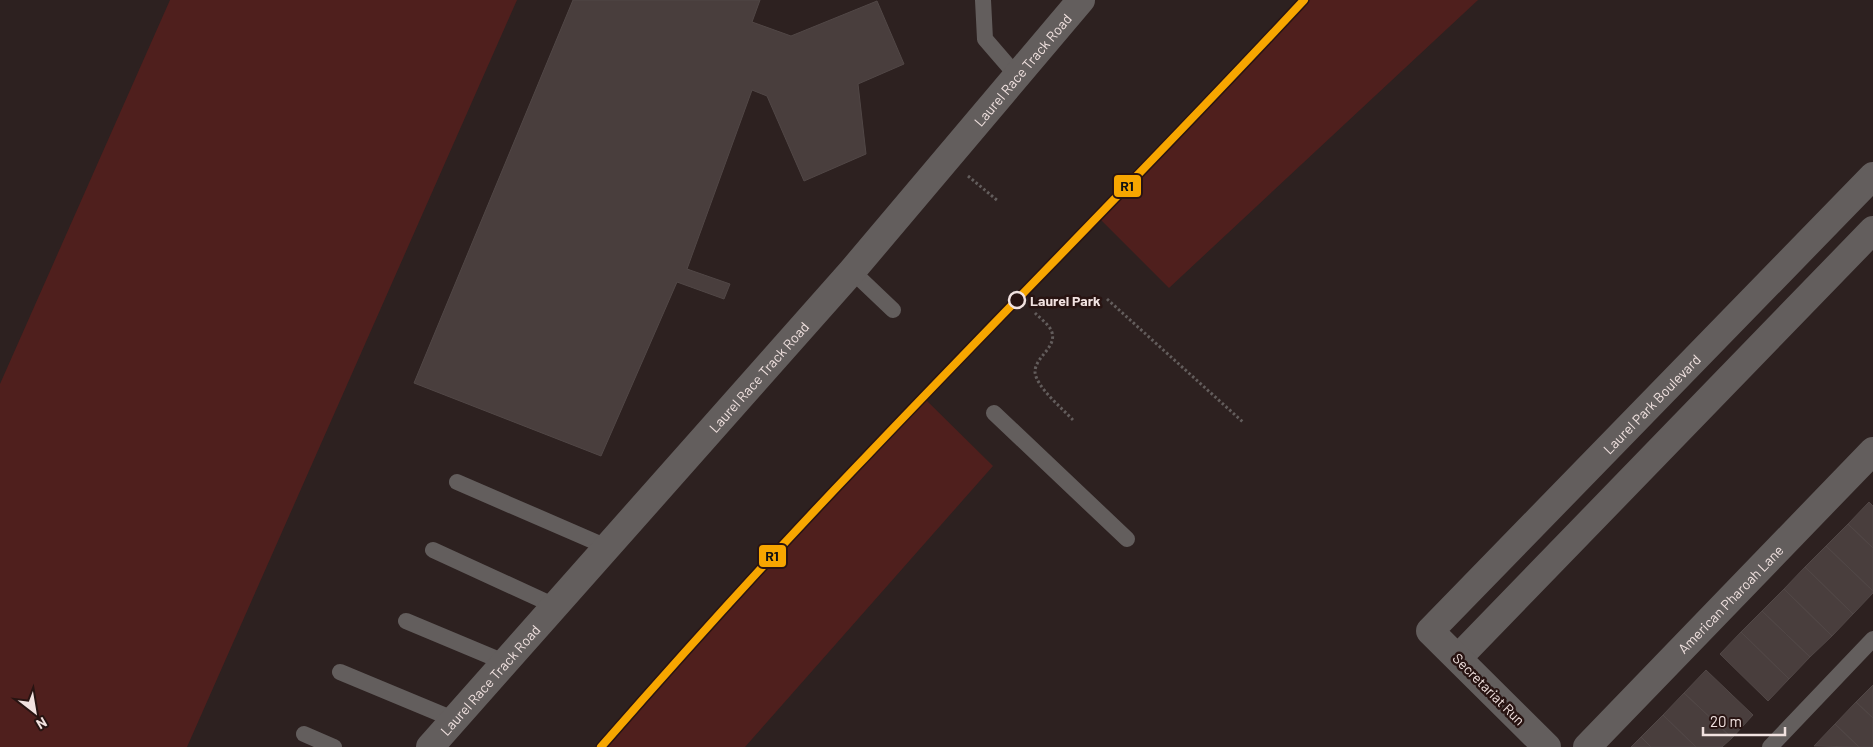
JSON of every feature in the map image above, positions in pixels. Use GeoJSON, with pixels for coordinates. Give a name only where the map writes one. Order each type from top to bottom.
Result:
{"type":"FeatureCollection","features":[{"type":"Feature","properties":{"kind":"street","name":"Laurel Race Track Road"},"geometry":{"type":"LineString","coordinates":[[430,747],[852,271],[1080,0]]}},
{"type":"Feature","properties":{"kind":"street","name":"Laurel Park Boulevard"},"geometry":{"type":"LineString","coordinates":[[1430,631],[1873,176]]}},
{"type":"Feature","properties":{"kind":"street"},"geometry":{"type":"LineString","coordinates":[[1458,658],[1873,230]]}},
{"type":"Feature","properties":{"kind":"street","name":"American Pharoah Lane"},"geometry":{"type":"LineString","coordinates":[[1587,747],[1873,451]]}},
{"type":"Feature","properties":{"kind":"street","name":"Secretariat Run"},"geometry":{"type":"LineString","coordinates":[[1430,631],[1547,747]]}},
{"type":"Feature","properties":{"kind":"lane"},"geometry":{"type":"LineString","coordinates":[[983,0],[985,39],[1017,76]]}},
{"type":"Feature","properties":{"kind":"lane"},"geometry":{"type":"LineString","coordinates":[[852,271],[893,310]]}},
{"type":"Feature","properties":{"kind":"lane"},"geometry":{"type":"LineString","coordinates":[[994,413],[1127,539]]}},
{"type":"Feature","properties":{"kind":"lane"},"geometry":{"type":"LineString","coordinates":[[457,482],[607,547]]}},
{"type":"Feature","properties":{"kind":"lane"},"geometry":{"type":"LineString","coordinates":[[433,550],[555,606]]}},
{"type":"Feature","properties":{"kind":"lane"},"geometry":{"type":"LineString","coordinates":[[406,621],[504,662]]}},
{"type":"Feature","properties":{"kind":"lane"},"geometry":{"type":"LineString","coordinates":[[1770,747],[1873,639]]}},
{"type":"Feature","properties":{"kind":"lane"},"geometry":{"type":"LineString","coordinates":[[340,672],[453,719]]}},
{"type":"Feature","properties":{"kind":"lane"},"geometry":{"type":"LineString","coordinates":[[304,734],[334,747]]}},
{"type":"Feature","properties":{"kind":"path"},"geometry":{"type":"LineString","coordinates":[[947,158],[998,202]]}},
{"type":"Feature","properties":{"kind":"path"},"geometry":{"type":"LineString","coordinates":[[1107,299],[1244,423]]}},
{"type":"Feature","properties":{"kind":"path"},"geometry":{"type":"LineString","coordinates":[[1035,312],[1051,329],[1053,338],[1051,345],[1037,363],[1035,372],[1041,385],[1074,420]]}},
{"type":"Feature","properties":{"kind":"shaded area"},"geometry":{"type":"Polygon","coordinates":[[[170,0],[517,0],[187,747],[0,747],[0,384],[170,0]]]}},
{"type":"Feature","properties":{"kind":"shaded area"},"geometry":{"type":"Polygon","coordinates":[[[1304,0],[1478,0],[1169,288],[1098,217],[1304,0]]]}},
{"type":"Feature","properties":{"kind":"shaded area"},"geometry":{"type":"Polygon","coordinates":[[[923,397],[993,466],[745,747],[601,747],[739,592],[923,397]]]}},
{"type":"Feature","properties":{"kind":"building"},"geometry":{"type":"Polygon","coordinates":[[[573,0],[760,0],[752,22],[791,36],[877,1],[904,64],[858,84],[866,154],[804,181],[767,96],[752,90],[687,269],[730,284],[724,299],[677,282],[601,456],[414,383],[573,0]]]}},
{"type":"Feature","properties":{"kind":"building"},"geometry":{"type":"Polygon","coordinates":[[[1869,502],[1873,506],[1873,548],[1848,524],[1869,502]]]}},
{"type":"Feature","properties":{"kind":"building"},"geometry":{"type":"Polygon","coordinates":[[[1848,524],[1873,548],[1873,591],[1826,546],[1848,524]]]}},
{"type":"Feature","properties":{"kind":"building"},"geometry":{"type":"Polygon","coordinates":[[[1826,546],[1873,591],[1853,614],[1805,567],[1826,546]]]}},
{"type":"Feature","properties":{"kind":"building"},"geometry":{"type":"Polygon","coordinates":[[[1805,567],[1853,614],[1832,636],[1784,589],[1805,567]]]}},
{"type":"Feature","properties":{"kind":"building"},"geometry":{"type":"Polygon","coordinates":[[[1784,589],[1832,636],[1810,657],[1762,611],[1784,589]]]}},
{"type":"Feature","properties":{"kind":"building"},"geometry":{"type":"Polygon","coordinates":[[[1762,611],[1810,657],[1789,679],[1741,632],[1762,611]]]}},
{"type":"Feature","properties":{"kind":"building"},"geometry":{"type":"Polygon","coordinates":[[[1741,632],[1789,679],[1768,701],[1720,654],[1741,632]]]}},
{"type":"Feature","properties":{"kind":"building"},"geometry":{"type":"Polygon","coordinates":[[[1706,670],[1753,715],[1732,738],[1684,693],[1706,670]]]}},
{"type":"Feature","properties":{"kind":"building"},"geometry":{"type":"Polygon","coordinates":[[[1873,685],[1873,718],[1856,702],[1873,685]]]}},
{"type":"Feature","properties":{"kind":"building"},"geometry":{"type":"Polygon","coordinates":[[[1684,693],[1732,738],[1722,747],[1696,747],[1663,715],[1684,693]]]}},
{"type":"Feature","properties":{"kind":"building"},"geometry":{"type":"Polygon","coordinates":[[[1856,702],[1873,718],[1873,747],[1859,747],[1835,724],[1856,702]]]}},
{"type":"Feature","properties":{"kind":"building"},"geometry":{"type":"Polygon","coordinates":[[[1663,715],[1696,747],[1651,747],[1641,737],[1663,715]]]}},
{"type":"Feature","properties":{"kind":"building"},"geometry":{"type":"Polygon","coordinates":[[[1835,724],[1859,747],[1814,746],[1835,724]]]}},
{"type":"Feature","properties":{"kind":"building"},"geometry":{"type":"Polygon","coordinates":[[[1641,737],[1651,747],[1631,747],[1641,737]]]}},
{"type":"Feature","properties":{"kind":"transit line","name":"R1"},"geometry":{"type":"LineString","coordinates":[[601,747],[728,604],[825,500],[1194,117],[1304,0]]}},
{"type":"Feature","properties":{"kind":"place","name":"Laurel Park"},"geometry":{"type":"Point","coordinates":[1017,300]}}]}
